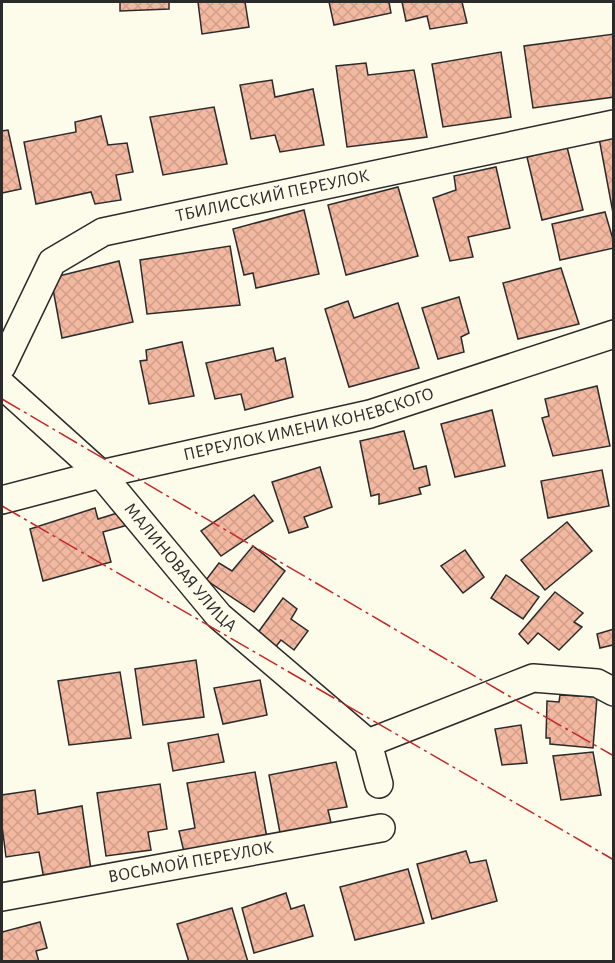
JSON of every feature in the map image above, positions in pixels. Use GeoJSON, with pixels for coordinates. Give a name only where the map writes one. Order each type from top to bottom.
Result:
{"type":"FeatureCollection","features":[{"type":"Feature","properties":{"kind":"street","name":"ТБИЛИССКИЙ ПЕРЕУЛОК"},"geometry":{"type":"LineString","coordinates":[[2,366],[52,262],[103,232],[614,124]]}},
{"type":"Feature","properties":{"kind":"street","name":"ПЕРЕУЛОК ИМЕНИ КОНЕВСКОГО"},"geometry":{"type":"LineString","coordinates":[[2,500],[101,474],[370,414],[614,334]]}},
{"type":"Feature","properties":{"kind":"street","name":"МАЛИНОВАЯ УЛИЦА"},"geometry":{"type":"LineString","coordinates":[[2,385],[101,474],[219,616],[368,743]]}},
{"type":"Feature","properties":{"kind":"street"},"geometry":{"type":"LineString","coordinates":[[379,784],[368,743],[532,678],[597,683],[614,692]]}},
{"type":"Feature","properties":{"kind":"street","name":"ВОСЬМОЙ ПЕРЕУЛОК"},"geometry":{"type":"LineString","coordinates":[[2,897],[381,828]]}},
{"type":"Feature","properties":{"kind":"building"},"geometry":{"type":"Polygon","coordinates":[[[120,2],[169,2],[169,9],[120,11],[120,2]]]}},
{"type":"Feature","properties":{"kind":"building"},"geometry":{"type":"Polygon","coordinates":[[[198,2],[245,2],[249,27],[202,34],[198,2]]]}},
{"type":"Feature","properties":{"kind":"building"},"geometry":{"type":"Polygon","coordinates":[[[329,2],[389,2],[391,13],[334,25],[329,2]]]}},
{"type":"Feature","properties":{"kind":"building"},"geometry":{"type":"Polygon","coordinates":[[[402,2],[462,2],[467,23],[430,29],[427,16],[406,21],[402,2]]]}},
{"type":"Feature","properties":{"kind":"building"},"geometry":{"type":"Polygon","coordinates":[[[614,34],[614,97],[533,108],[524,46],[614,34]]]}},
{"type":"Feature","properties":{"kind":"building"},"geometry":{"type":"Polygon","coordinates":[[[501,52],[511,117],[443,127],[432,64],[501,52]]]}},
{"type":"Feature","properties":{"kind":"building"},"geometry":{"type":"Polygon","coordinates":[[[366,63],[368,75],[414,70],[427,137],[347,147],[336,66],[366,63]]]}},
{"type":"Feature","properties":{"kind":"building"},"geometry":{"type":"Polygon","coordinates":[[[272,80],[275,97],[313,89],[324,145],[280,152],[275,135],[251,139],[240,85],[272,80]]]}},
{"type":"Feature","properties":{"kind":"building"},"geometry":{"type":"Polygon","coordinates":[[[214,107],[227,164],[163,175],[150,117],[214,107]]]}},
{"type":"Feature","properties":{"kind":"building"},"geometry":{"type":"Polygon","coordinates":[[[101,116],[108,145],[127,143],[133,172],[116,175],[121,200],[95,204],[91,192],[36,204],[24,142],[76,132],[75,122],[101,116]]]}},
{"type":"Feature","properties":{"kind":"building"},"geometry":{"type":"Polygon","coordinates":[[[8,130],[21,189],[2,193],[2,131],[8,130]]]}},
{"type":"Feature","properties":{"kind":"building"},"geometry":{"type":"Polygon","coordinates":[[[614,137],[614,213],[613,213],[599,138],[614,137]]]}},
{"type":"Feature","properties":{"kind":"building"},"geometry":{"type":"Polygon","coordinates":[[[567,147],[583,210],[542,220],[527,157],[567,147]]]}},
{"type":"Feature","properties":{"kind":"building"},"geometry":{"type":"Polygon","coordinates":[[[496,167],[510,228],[468,237],[473,257],[450,261],[433,198],[456,190],[454,176],[496,167]]]}},
{"type":"Feature","properties":{"kind":"building"},"geometry":{"type":"Polygon","coordinates":[[[398,187],[418,256],[346,275],[328,205],[398,187]]]}},
{"type":"Feature","properties":{"kind":"building"},"geometry":{"type":"Polygon","coordinates":[[[304,210],[319,274],[256,288],[253,273],[244,275],[233,229],[304,210]]]}},
{"type":"Feature","properties":{"kind":"building"},"geometry":{"type":"Polygon","coordinates":[[[605,212],[614,248],[560,260],[552,224],[605,212]]]}},
{"type":"Feature","properties":{"kind":"building"},"geometry":{"type":"Polygon","coordinates":[[[230,246],[240,305],[147,314],[140,260],[230,246]]]}},
{"type":"Feature","properties":{"kind":"building"},"geometry":{"type":"Polygon","coordinates":[[[119,261],[133,322],[62,338],[51,278],[119,261]]]}},
{"type":"Feature","properties":{"kind":"building"},"geometry":{"type":"Polygon","coordinates":[[[561,268],[579,324],[518,339],[503,283],[561,268]]]}},
{"type":"Feature","properties":{"kind":"building"},"geometry":{"type":"Polygon","coordinates":[[[459,297],[469,333],[461,337],[464,352],[438,359],[422,308],[459,297]]]}},
{"type":"Feature","properties":{"kind":"building"},"geometry":{"type":"Polygon","coordinates":[[[348,301],[354,318],[398,303],[419,368],[349,387],[325,309],[348,301]]]}},
{"type":"Feature","properties":{"kind":"building"},"geometry":{"type":"Polygon","coordinates":[[[182,342],[194,396],[149,404],[140,361],[147,360],[146,350],[182,342]]]}},
{"type":"Feature","properties":{"kind":"building"},"geometry":{"type":"Polygon","coordinates":[[[273,348],[276,361],[285,358],[293,397],[245,410],[241,394],[215,399],[206,363],[273,348]]]}},
{"type":"Feature","properties":{"kind":"building"},"geometry":{"type":"Polygon","coordinates":[[[597,386],[610,446],[553,456],[542,418],[549,416],[545,399],[597,386]]]}},
{"type":"Feature","properties":{"kind":"building"},"geometry":{"type":"Polygon","coordinates":[[[492,410],[505,466],[455,477],[441,424],[492,410]]]}},
{"type":"Feature","properties":{"kind":"building"},"geometry":{"type":"Polygon","coordinates":[[[404,431],[414,469],[426,466],[430,485],[419,488],[421,494],[379,504],[379,494],[371,496],[360,441],[404,431]]]}},
{"type":"Feature","properties":{"kind":"building"},"geometry":{"type":"Polygon","coordinates":[[[320,467],[332,507],[304,517],[308,527],[289,533],[272,482],[320,467]]]}},
{"type":"Feature","properties":{"kind":"building"},"geometry":{"type":"Polygon","coordinates":[[[602,470],[609,506],[548,518],[541,481],[602,470]]]}},
{"type":"Feature","properties":{"kind":"building"},"geometry":{"type":"Polygon","coordinates":[[[254,495],[273,521],[221,556],[201,531],[254,495]]]}},
{"type":"Feature","properties":{"kind":"building"},"geometry":{"type":"Polygon","coordinates":[[[95,508],[98,519],[124,511],[128,525],[103,532],[111,562],[43,581],[30,529],[95,508]]]}},
{"type":"Feature","properties":{"kind":"building"},"geometry":{"type":"Polygon","coordinates":[[[567,522],[592,551],[545,590],[521,560],[567,522]]]}},
{"type":"Feature","properties":{"kind":"building"},"geometry":{"type":"Polygon","coordinates":[[[253,546],[285,571],[254,612],[206,580],[219,563],[232,571],[253,546]]]}},
{"type":"Feature","properties":{"kind":"building"},"geometry":{"type":"Polygon","coordinates":[[[465,550],[484,577],[463,593],[441,566],[465,550]]]}},
{"type":"Feature","properties":{"kind":"building"},"geometry":{"type":"Polygon","coordinates":[[[506,575],[539,597],[523,619],[491,598],[506,575]]]}},
{"type":"Feature","properties":{"kind":"building"},"geometry":{"type":"Polygon","coordinates":[[[555,592],[583,613],[574,622],[582,627],[559,650],[538,633],[528,644],[519,634],[555,592]]]}},
{"type":"Feature","properties":{"kind":"building"},"geometry":{"type":"Polygon","coordinates":[[[283,598],[297,609],[291,619],[308,631],[294,650],[281,640],[274,649],[257,634],[283,598]]]}},
{"type":"Feature","properties":{"kind":"building"},"geometry":{"type":"Polygon","coordinates":[[[614,629],[614,648],[613,645],[600,648],[597,634],[614,629]]]}},
{"type":"Feature","properties":{"kind":"building"},"geometry":{"type":"Polygon","coordinates":[[[196,660],[204,717],[143,725],[135,669],[196,660]]]}},
{"type":"Feature","properties":{"kind":"building"},"geometry":{"type":"Polygon","coordinates":[[[120,672],[131,738],[69,745],[58,681],[120,672]]]}},
{"type":"Feature","properties":{"kind":"building"},"geometry":{"type":"Polygon","coordinates":[[[260,680],[267,715],[223,724],[214,688],[260,680]]]}},
{"type":"Feature","properties":{"kind":"building"},"geometry":{"type":"Polygon","coordinates":[[[560,695],[597,697],[593,748],[550,744],[550,738],[546,738],[547,701],[559,702],[560,695]]]}},
{"type":"Feature","properties":{"kind":"building"},"geometry":{"type":"Polygon","coordinates":[[[521,725],[527,763],[502,765],[495,729],[521,725]]]}},
{"type":"Feature","properties":{"kind":"building"},"geometry":{"type":"Polygon","coordinates":[[[218,734],[224,762],[173,771],[168,743],[218,734]]]}},
{"type":"Feature","properties":{"kind":"building"},"geometry":{"type":"Polygon","coordinates":[[[593,752],[601,795],[561,800],[553,756],[593,752]]]}},
{"type":"Feature","properties":{"kind":"building"},"geometry":{"type":"Polygon","coordinates":[[[336,762],[347,807],[328,810],[332,827],[281,838],[269,775],[336,762]]]}},
{"type":"Feature","properties":{"kind":"building"},"geometry":{"type":"Polygon","coordinates":[[[255,772],[267,838],[184,852],[179,831],[195,828],[187,783],[255,772]]]}},
{"type":"Feature","properties":{"kind":"building"},"geometry":{"type":"Polygon","coordinates":[[[160,784],[167,829],[148,832],[151,850],[106,856],[97,793],[160,784]]]}},
{"type":"Feature","properties":{"kind":"building"},"geometry":{"type":"Polygon","coordinates":[[[35,790],[38,814],[82,806],[91,870],[44,879],[39,852],[6,857],[2,826],[2,795],[35,790]]]}},
{"type":"Feature","properties":{"kind":"building"},"geometry":{"type":"Polygon","coordinates":[[[466,851],[470,863],[486,860],[497,901],[432,919],[417,864],[466,851]]]}},
{"type":"Feature","properties":{"kind":"building"},"geometry":{"type":"Polygon","coordinates":[[[408,869],[424,923],[355,940],[340,887],[408,869]]]}},
{"type":"Feature","properties":{"kind":"building"},"geometry":{"type":"Polygon","coordinates":[[[286,893],[291,909],[304,905],[313,936],[254,953],[242,908],[286,893]]]}},
{"type":"Feature","properties":{"kind":"building"},"geometry":{"type":"Polygon","coordinates":[[[232,908],[248,962],[189,962],[177,924],[232,908]]]}},
{"type":"Feature","properties":{"kind":"building"},"geometry":{"type":"Polygon","coordinates":[[[40,922],[47,948],[36,951],[39,962],[2,962],[2,932],[40,922]]]}},
{"type":"Feature","properties":{"kind":"power"},"geometry":{"type":"LineString","coordinates":[[2,399],[614,756]]}},
{"type":"Feature","properties":{"kind":"power"},"geometry":{"type":"LineString","coordinates":[[2,506],[614,860]]}}]}
